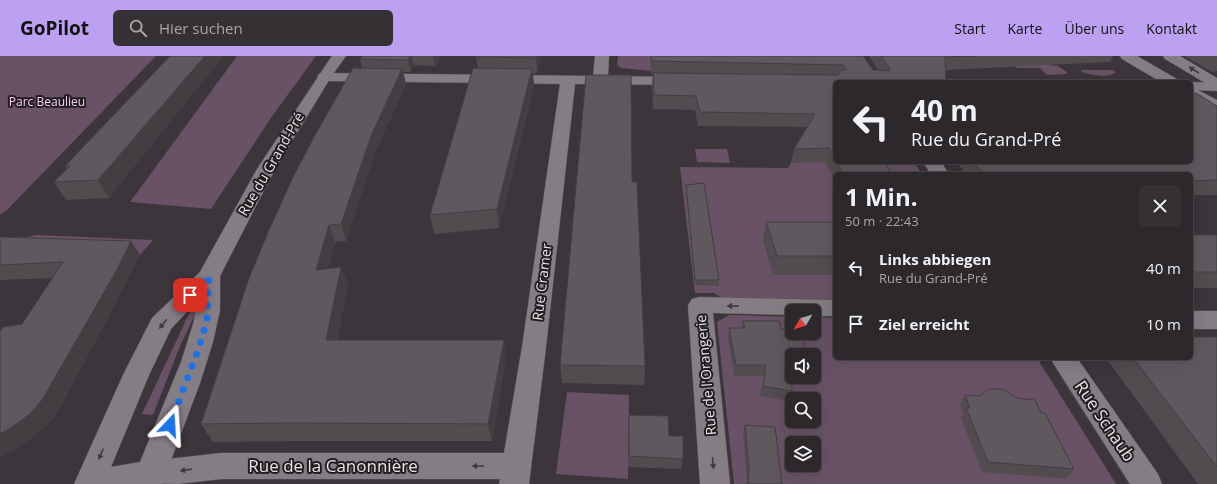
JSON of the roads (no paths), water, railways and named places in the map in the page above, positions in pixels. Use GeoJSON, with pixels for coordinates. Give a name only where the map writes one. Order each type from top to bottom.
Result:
{"type":"FeatureCollection","features":[{"type":"Feature","properties":{"kind":"street","name":"Rue du Grand-Pré"},"geometry":{"type":"LineString","coordinates":[[88,484],[128,393],[161,324],[209,276],[266,169],[324,77],[339,56]]}},
{"type":"Feature","properties":{"kind":"street"},"geometry":{"type":"LineString","coordinates":[[600,80],[602,56]]}},
{"type":"Feature","properties":{"kind":"street"},"geometry":{"type":"LineString","coordinates":[[1128,56],[1169,80]]}},
{"type":"Feature","properties":{"kind":"street"},"geometry":{"type":"LineString","coordinates":[[1170,56],[1217,86]]}},
{"type":"Feature","properties":{"kind":"street"},"geometry":{"type":"LineString","coordinates":[[324,77],[700,81]]}},
{"type":"Feature","properties":{"kind":"street","name":"Rue Cramer"},"geometry":{"type":"LineString","coordinates":[[515,475],[533,355],[568,80]]}},
{"type":"Feature","properties":{"kind":"street"},"geometry":{"type":"LineString","coordinates":[[1193,86],[1217,86]]}},
{"type":"Feature","properties":{"kind":"street"},"geometry":{"type":"LineString","coordinates":[[1193,93],[1217,107]]}},
{"type":"Feature","properties":{"kind":"street","name":"Rue du Grand-Pré"},"geometry":{"type":"LineString","coordinates":[[149,479],[176,410],[207,320],[209,276]]}},
{"type":"Feature","properties":{"kind":"street","name":"Rue de l'Orangerie"},"geometry":{"type":"LineString","coordinates":[[715,484],[700,305],[833,308]]}},
{"type":"Feature","properties":{"kind":"street"},"geometry":{"type":"LineString","coordinates":[[1193,320],[1217,320]]}},
{"type":"Feature","properties":{"kind":"street","name":"Rue Schaub"},"geometry":{"type":"LineString","coordinates":[[1064,360],[1147,484]]}},
{"type":"Feature","properties":{"kind":"street","name":"Rue de la Canonnière"},"geometry":{"type":"LineString","coordinates":[[88,484],[149,479],[221,466],[515,475]]}},
{"type":"Feature","properties":{"kind":"park label","name":"Parc Beaulieu"},"geometry":{"type":"Point","coordinates":[47,102]}}]}
